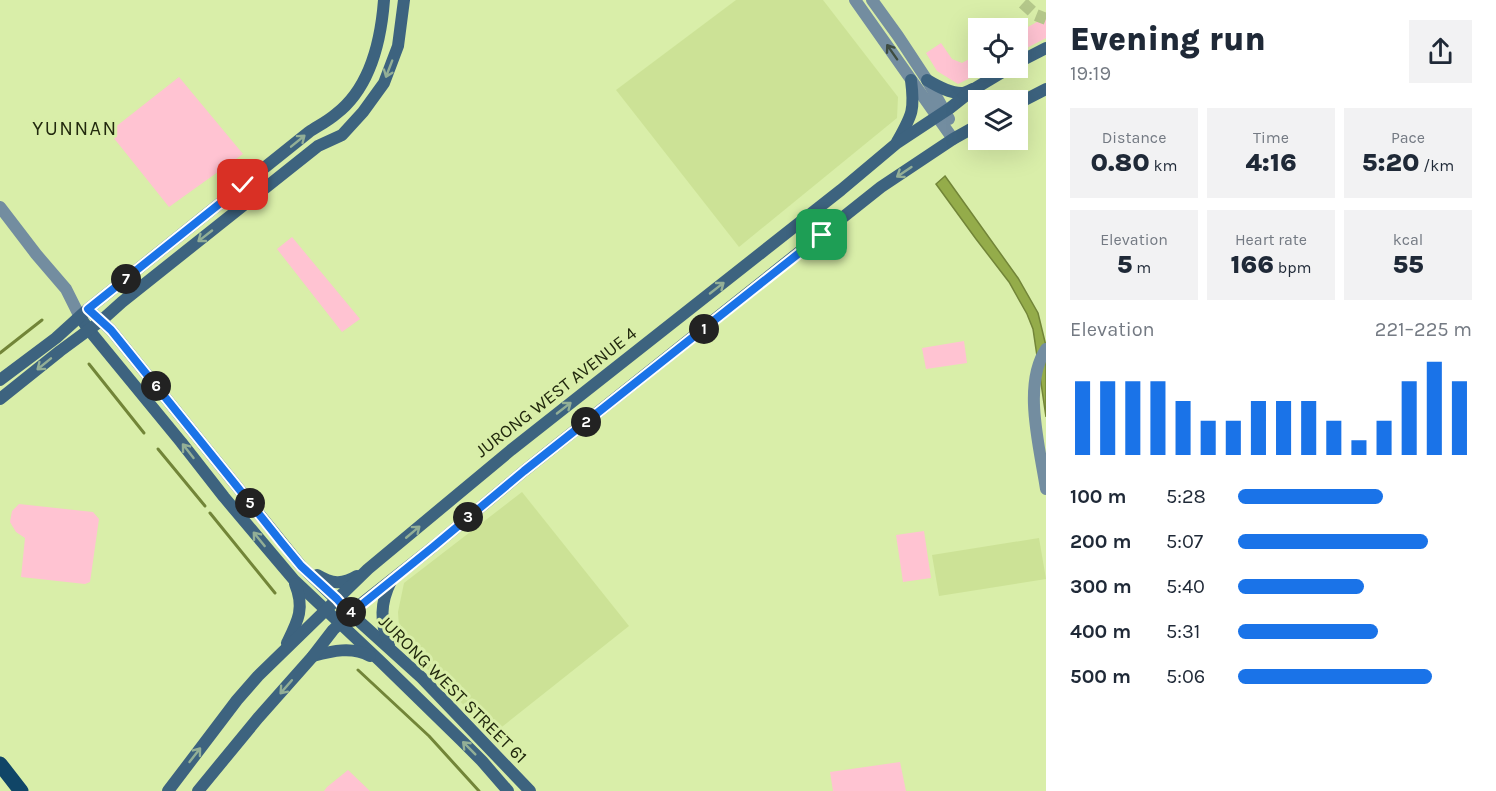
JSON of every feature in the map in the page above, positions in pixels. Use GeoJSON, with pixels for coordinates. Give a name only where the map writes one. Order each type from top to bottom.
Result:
{"type":"FeatureCollection","features":[{"type":"Feature","properties":{"kind":"main road"},"geometry":{"type":"LineString","coordinates":[[0,380],[56,338],[309,132],[338,113],[355,95],[375,54],[384,0]]}},
{"type":"Feature","properties":{"kind":"main road"},"geometry":{"type":"LineString","coordinates":[[0,399],[102,321],[318,146],[342,135],[363,112],[384,83],[398,46],[404,0]]}},
{"type":"Feature","properties":{"kind":"main road"},"geometry":{"type":"LineString","coordinates":[[1028,57],[1046,48]]}},
{"type":"Feature","properties":{"kind":"main road","name":"JURONG WEST AVENUE 4"},"geometry":{"type":"LineString","coordinates":[[168,791],[258,676],[368,569],[511,450],[841,190],[897,143],[993,78]]}},
{"type":"Feature","properties":{"kind":"main road"},"geometry":{"type":"LineString","coordinates":[[897,143],[912,114],[914,98],[911,80]]}},
{"type":"Feature","properties":{"kind":"main road"},"geometry":{"type":"LineString","coordinates":[[927,80],[937,86],[963,93],[975,89]]}},
{"type":"Feature","properties":{"kind":"main road"},"geometry":{"type":"LineString","coordinates":[[1028,98],[1046,88]]}},
{"type":"Feature","properties":{"kind":"main road"},"geometry":{"type":"LineString","coordinates":[[198,791],[333,630],[350,614],[524,471],[881,188],[968,130]]}},
{"type":"Feature","properties":{"kind":"main road"},"geometry":{"type":"LineString","coordinates":[[84,313],[102,321],[301,566],[336,583],[348,581],[368,569]]}},
{"type":"Feature","properties":{"kind":"main road","name":"JURONG WEST STREET 61"},"geometry":{"type":"LineString","coordinates":[[84,313],[89,330],[294,580],[483,761],[508,791]]}},
{"type":"Feature","properties":{"kind":"main road","name":"JURONG WEST STREET 61"},"geometry":{"type":"LineString","coordinates":[[301,566],[350,614],[422,678],[530,791]]}},
{"type":"Feature","properties":{"kind":"main road"},"geometry":{"type":"LineString","coordinates":[[284,650],[299,619],[301,604],[294,580]]}},
{"type":"Feature","properties":{"kind":"main road"},"geometry":{"type":"LineString","coordinates":[[390,648],[384,633],[382,603],[392,580]]}},
{"type":"Feature","properties":{"kind":"main road"},"geometry":{"type":"LineString","coordinates":[[313,656],[340,651],[362,651],[380,661]]}},
{"type":"Feature","properties":{"kind":"main road"},"geometry":{"type":"LineString","coordinates":[[0,764],[21,791]]}},
{"type":"Feature","properties":{"kind":"street"},"geometry":{"type":"LineString","coordinates":[[855,0],[911,80],[941,114],[956,137]]}},
{"type":"Feature","properties":{"kind":"street"},"geometry":{"type":"LineString","coordinates":[[872,0],[927,80],[941,114]]}},
{"type":"Feature","properties":{"kind":"street"},"geometry":{"type":"LineString","coordinates":[[0,207],[36,255],[66,289],[76,296],[84,313]]}},
{"type":"Feature","properties":{"kind":"street"},"geometry":{"type":"LineString","coordinates":[[1046,349],[1037,368],[1033,389],[1034,411],[1046,489]]}},
{"type":"Feature","properties":{"kind":"shaded area"},"geometry":{"type":"Polygon","coordinates":[[[736,0],[823,0],[898,97],[897,118],[739,247],[616,90],[736,0]]]}},
{"type":"Feature","properties":{"kind":"shaded area"},"geometry":{"type":"Polygon","coordinates":[[[1046,17],[1046,38],[1028,47],[1028,27],[1046,17]]]}},
{"type":"Feature","properties":{"kind":"shaded area"},"geometry":{"type":"Polygon","coordinates":[[[941,43],[952,59],[962,63],[968,60],[968,78],[970,78],[958,84],[937,71],[926,53],[941,43]]]}},
{"type":"Feature","properties":{"kind":"shaded area"},"geometry":{"type":"Polygon","coordinates":[[[179,77],[243,154],[169,207],[109,132],[179,77]]]}},
{"type":"Feature","properties":{"kind":"shaded area"},"geometry":{"type":"Polygon","coordinates":[[[945,176],[1018,278],[1038,313],[1046,346],[1046,417],[1033,329],[1027,314],[1009,282],[936,184],[945,176]]]}},
{"type":"Feature","properties":{"kind":"shaded area"},"geometry":{"type":"Polygon","coordinates":[[[292,237],[360,319],[342,332],[277,249],[292,237]]]}},
{"type":"Feature","properties":{"kind":"shaded area"},"geometry":{"type":"Polygon","coordinates":[[[964,341],[967,363],[926,369],[922,348],[964,341]]]}},
{"type":"Feature","properties":{"kind":"shaded area"},"geometry":{"type":"Polygon","coordinates":[[[522,492],[629,626],[493,734],[400,642],[398,612],[404,583],[522,492]]]}},
{"type":"Feature","properties":{"kind":"shaded area"},"geometry":{"type":"Polygon","coordinates":[[[19,504],[93,512],[99,519],[90,582],[85,584],[21,577],[25,538],[16,532],[10,522],[12,511],[19,504]]]}},
{"type":"Feature","properties":{"kind":"shaded area"},"geometry":{"type":"Polygon","coordinates":[[[924,531],[931,578],[903,582],[896,535],[924,531]]]}},
{"type":"Feature","properties":{"kind":"shaded area"},"geometry":{"type":"Polygon","coordinates":[[[1039,538],[1046,579],[939,596],[932,555],[1039,538]]]}},
{"type":"Feature","properties":{"kind":"shaded area"},"geometry":{"type":"Polygon","coordinates":[[[900,762],[906,791],[833,791],[830,772],[900,762]]]}},
{"type":"Feature","properties":{"kind":"shaded area"},"geometry":{"type":"Polygon","coordinates":[[[348,770],[370,791],[324,791],[327,787],[348,770]]]}},
{"type":"Feature","properties":{"kind":"waterway"},"geometry":{"type":"LineString","coordinates":[[0,353],[42,320]]}},
{"type":"Feature","properties":{"kind":"waterway"},"geometry":{"type":"LineString","coordinates":[[89,364],[144,433]]}},
{"type":"Feature","properties":{"kind":"waterway"},"geometry":{"type":"LineString","coordinates":[[158,449],[205,506]]}},
{"type":"Feature","properties":{"kind":"waterway"},"geometry":{"type":"LineString","coordinates":[[210,513],[275,593]]}},
{"type":"Feature","properties":{"kind":"waterway"},"geometry":{"type":"LineString","coordinates":[[358,670],[429,736],[479,791]]}},
{"type":"Feature","properties":{"kind":"tunnel"},"geometry":{"type":"LineString","coordinates":[[1023,3],[1036,15],[1046,19]]}},
{"type":"Feature","properties":{"kind":"district","name":"YUNNAN"},"geometry":{"type":"Point","coordinates":[75,128]}},
{"type":"Feature","properties":{"kind":"route"},"geometry":{"type":"LineString","coordinates":[[243,185],[88,309],[111,330],[301,566],[350,614],[524,471],[822,235]]}}]}
